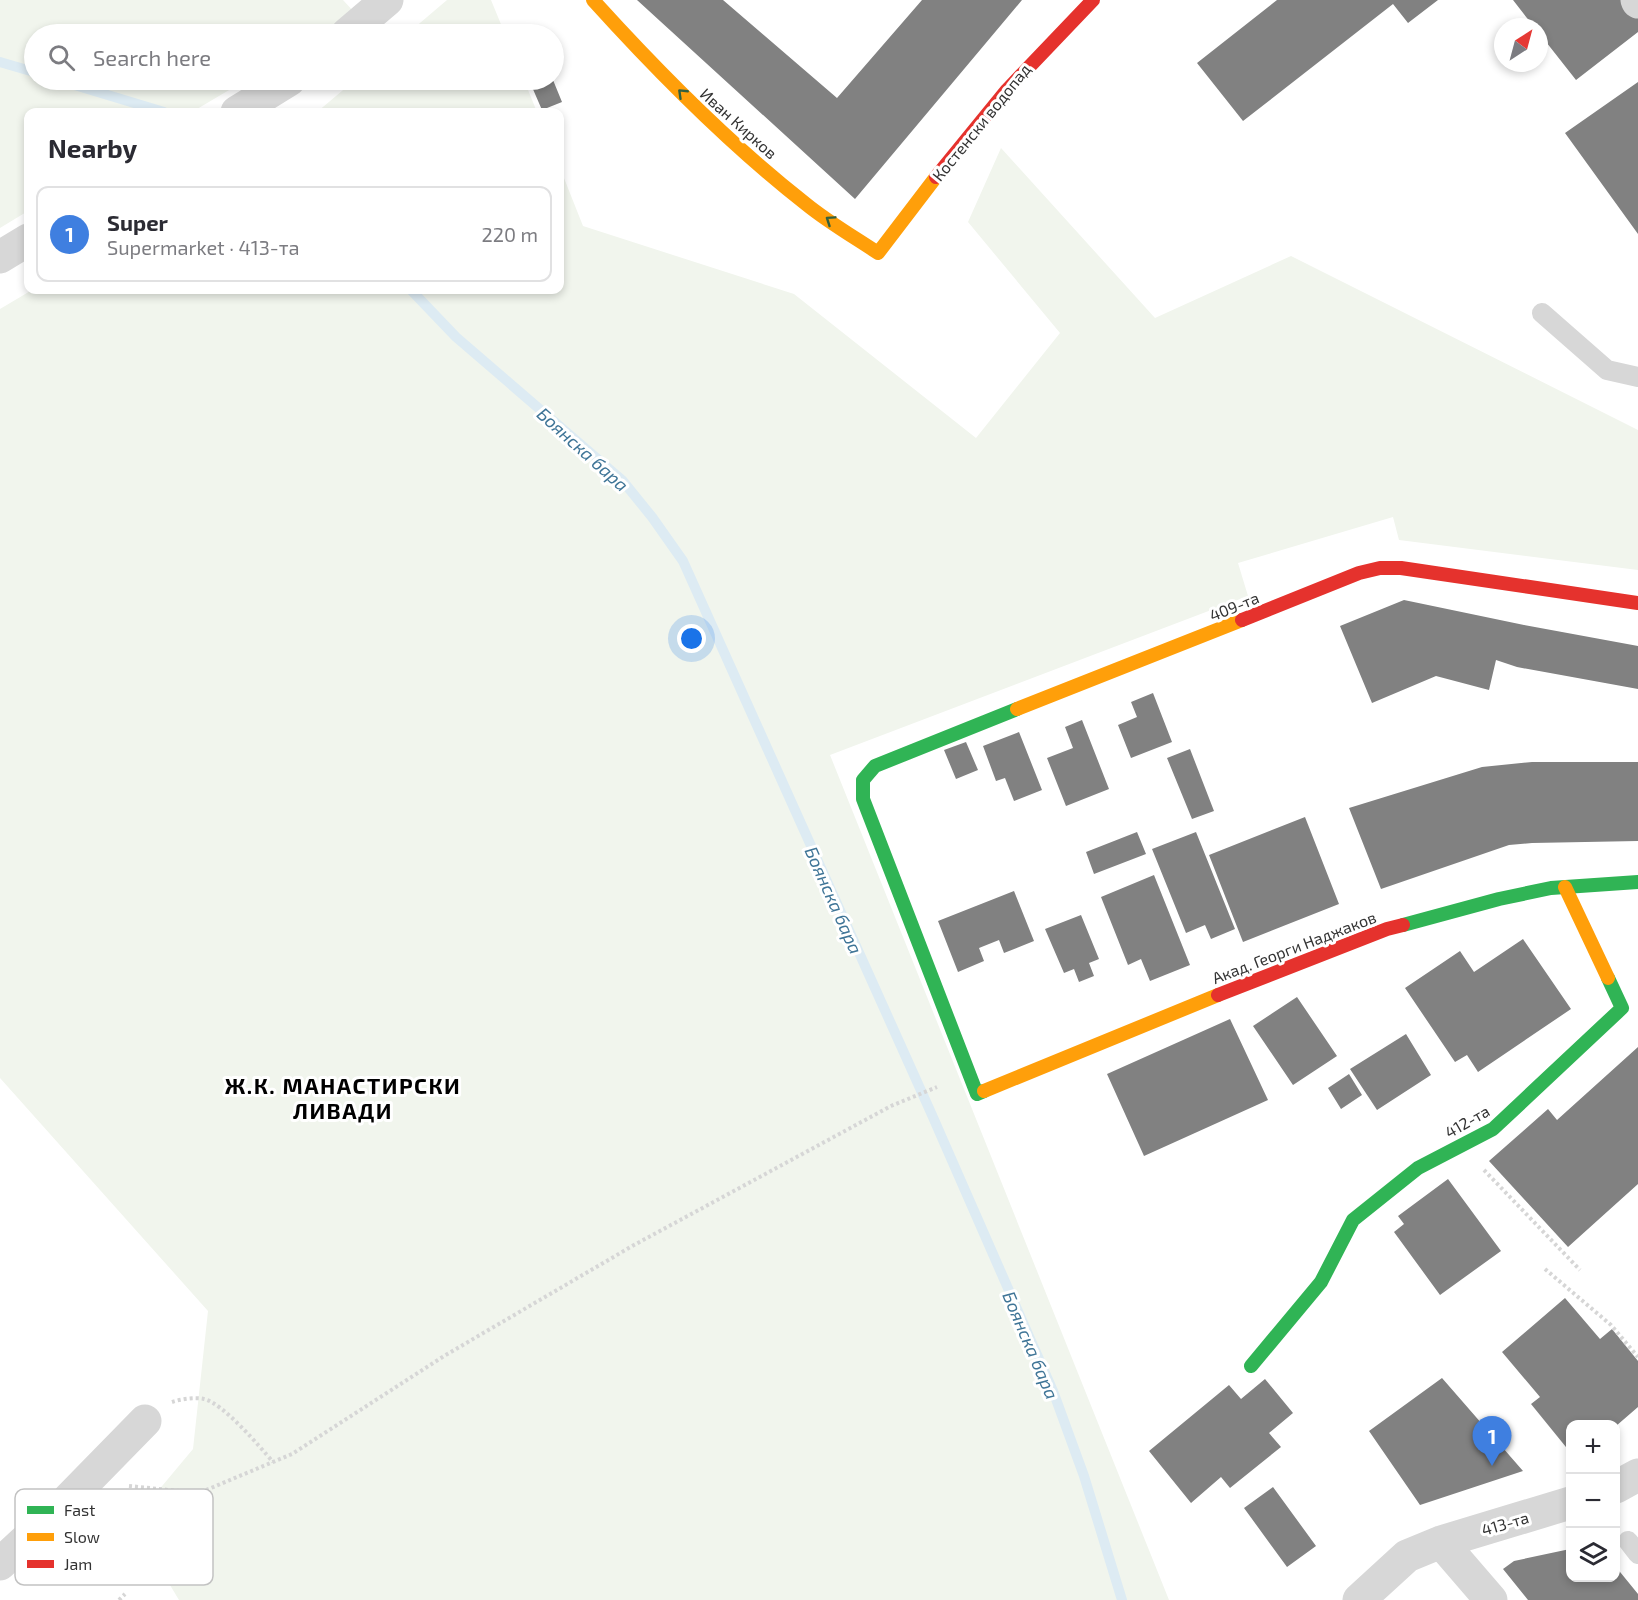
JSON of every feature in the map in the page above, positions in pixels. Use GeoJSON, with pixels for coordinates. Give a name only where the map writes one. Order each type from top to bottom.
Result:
{"type":"FeatureCollection","features":[{"type":"Feature","properties":{"kind":"street"},"geometry":{"type":"LineString","coordinates":[[359,24],[387,0]]}},
{"type":"Feature","properties":{"kind":"street","name":"Иван Кирков"},"geometry":{"type":"LineString","coordinates":[[593,0],[637,49],[722,132],[807,205],[878,253]]}},
{"type":"Feature","properties":{"kind":"street","name":"Костенски водопад"},"geometry":{"type":"LineString","coordinates":[[878,253],[1010,85],[1052,39],[1093,0]]}},
{"type":"Feature","properties":{"kind":"street"},"geometry":{"type":"LineString","coordinates":[[244,108],[273,90]]}},
{"type":"Feature","properties":{"kind":"street"},"geometry":{"type":"LineString","coordinates":[[0,257],[24,242]]}},
{"type":"Feature","properties":{"kind":"street","name":"409-та"},"geometry":{"type":"LineString","coordinates":[[977,1094],[863,799],[863,780],[875,766],[1359,573],[1380,568],[1401,568],[1638,603]]}},
{"type":"Feature","properties":{"kind":"street","name":"Акад. Георги Наджаков"},"geometry":{"type":"LineString","coordinates":[[977,1094],[1387,928],[1498,899],[1551,888],[1638,882]]}},
{"type":"Feature","properties":{"kind":"street","name":"412-та"},"geometry":{"type":"LineString","coordinates":[[1251,1366],[1321,1282],[1353,1220],[1418,1168],[1493,1129],[1622,1008],[1565,887]]}},
{"type":"Feature","properties":{"kind":"street"},"geometry":{"type":"LineString","coordinates":[[78,1489],[145,1421]]}},
{"type":"Feature","properties":{"kind":"street"},"geometry":{"type":"LineString","coordinates":[[1620,1485],[1638,1475]]}},
{"type":"Feature","properties":{"kind":"street","name":"413-та"},"geometry":{"type":"LineString","coordinates":[[1359,1600],[1407,1556],[1441,1542],[1566,1504]]}},
{"type":"Feature","properties":{"kind":"street"},"geometry":{"type":"LineString","coordinates":[[1441,1542],[1491,1600]]}},
{"type":"Feature","properties":{"kind":"street"},"geometry":{"type":"LineString","coordinates":[[0,1564],[15,1550]]}},
{"type":"Feature","properties":{"kind":"lane"},"geometry":{"type":"LineString","coordinates":[[1542,313],[1607,370],[1638,376]]}},
{"type":"Feature","properties":{"kind":"path"},"geometry":{"type":"LineString","coordinates":[[209,1489],[292,1454],[444,1356],[634,1245],[891,1106],[929,1090]]}},
{"type":"Feature","properties":{"kind":"path"},"geometry":{"type":"LineString","coordinates":[[1461,1146],[1580,1270]]}},
{"type":"Feature","properties":{"kind":"path"},"geometry":{"type":"LineString","coordinates":[[1545,1269],[1611,1325],[1638,1357]]}},
{"type":"Feature","properties":{"kind":"path"},"geometry":{"type":"LineString","coordinates":[[145,1421],[168,1402],[206,1400],[232,1418],[273,1462]]}},
{"type":"Feature","properties":{"kind":"path"},"geometry":{"type":"LineString","coordinates":[[119,1600],[125,1594]]}},
{"type":"Feature","properties":{"kind":"shaded area"},"geometry":{"type":"Polygon","coordinates":[[[0,0],[343,0],[355,13],[337,24],[24,24],[24,90],[229,90],[199,108],[24,108],[24,213],[0,228],[0,0]]]}},
{"type":"Feature","properties":{"kind":"shaded area"},"geometry":{"type":"Polygon","coordinates":[[[447,0],[491,0],[501,24],[419,24],[447,0]]]}},
{"type":"Feature","properties":{"kind":"shaded area"},"geometry":{"type":"Polygon","coordinates":[[[343,90],[528,90],[535,108],[322,108],[343,90]]]}},
{"type":"Feature","properties":{"kind":"shaded area"},"geometry":{"type":"Polygon","coordinates":[[[1001,148],[1155,318],[1291,256],[1638,430],[1638,570],[1399,540],[1393,517],[1238,563],[1248,596],[830,755],[1169,1600],[179,1600],[170,1585],[213,1585],[213,1489],[160,1489],[193,1449],[208,1311],[0,1078],[0,309],[25,294],[564,294],[564,178],[583,226],[794,294],[976,438],[1060,333],[968,222],[1001,148]]]}},
{"type":"Feature","properties":{"kind":"building"},"geometry":{"type":"Polygon","coordinates":[[[637,0],[723,0],[837,98],[922,0],[1022,0],[855,199],[637,0]]]}},
{"type":"Feature","properties":{"kind":"building"},"geometry":{"type":"Polygon","coordinates":[[[1277,0],[1438,0],[1408,23],[1393,4],[1243,121],[1197,63],[1277,0]]]}},
{"type":"Feature","properties":{"kind":"building"},"geometry":{"type":"Polygon","coordinates":[[[1513,0],[1633,0],[1638,6],[1638,32],[1576,80],[1548,44],[1548,18],[1527,18],[1513,0]]]}},
{"type":"Feature","properties":{"kind":"building"},"geometry":{"type":"Polygon","coordinates":[[[1638,82],[1638,234],[1565,133],[1638,82]]]}},
{"type":"Feature","properties":{"kind":"building"},"geometry":{"type":"Polygon","coordinates":[[[533,90],[557,90],[562,102],[541,108],[533,90]]]}},
{"type":"Feature","properties":{"kind":"building"},"geometry":{"type":"Polygon","coordinates":[[[1404,600],[1638,646],[1638,689],[1517,667],[1496,660],[1489,690],[1436,676],[1372,703],[1340,626],[1404,600]]]}},
{"type":"Feature","properties":{"kind":"building"},"geometry":{"type":"Polygon","coordinates":[[[1153,693],[1172,742],[1131,758],[1118,725],[1137,717],[1131,702],[1153,693]]]}},
{"type":"Feature","properties":{"kind":"building"},"geometry":{"type":"Polygon","coordinates":[[[1082,720],[1109,789],[1066,806],[1047,758],[1073,748],[1065,727],[1082,720]]]}},
{"type":"Feature","properties":{"kind":"building"},"geometry":{"type":"Polygon","coordinates":[[[1019,732],[1042,790],[1014,801],[1005,778],[996,781],[983,746],[1019,732]]]}},
{"type":"Feature","properties":{"kind":"building"},"geometry":{"type":"Polygon","coordinates":[[[966,742],[978,770],[956,779],[944,750],[966,742]]]}},
{"type":"Feature","properties":{"kind":"building"},"geometry":{"type":"Polygon","coordinates":[[[1190,749],[1214,811],[1192,819],[1167,758],[1190,749]]]}},
{"type":"Feature","properties":{"kind":"building"},"geometry":{"type":"Polygon","coordinates":[[[1532,762],[1638,762],[1638,841],[1509,845],[1381,889],[1349,808],[1482,767],[1532,762]]]}},
{"type":"Feature","properties":{"kind":"building"},"geometry":{"type":"Polygon","coordinates":[[[1305,817],[1339,904],[1243,942],[1209,855],[1305,817]]]}},
{"type":"Feature","properties":{"kind":"building"},"geometry":{"type":"Polygon","coordinates":[[[1137,832],[1146,854],[1094,874],[1086,852],[1137,832]]]}},
{"type":"Feature","properties":{"kind":"building"},"geometry":{"type":"Polygon","coordinates":[[[1196,832],[1235,929],[1211,939],[1205,925],[1186,933],[1152,849],[1196,832]]]}},
{"type":"Feature","properties":{"kind":"building"},"geometry":{"type":"Polygon","coordinates":[[[1154,875],[1190,965],[1150,981],[1141,959],[1128,965],[1101,897],[1154,875]]]}},
{"type":"Feature","properties":{"kind":"building"},"geometry":{"type":"Polygon","coordinates":[[[1014,891],[1034,941],[1004,953],[999,940],[979,948],[984,961],[958,972],[938,921],[1014,891]]]}},
{"type":"Feature","properties":{"kind":"building"},"geometry":{"type":"Polygon","coordinates":[[[1081,915],[1099,959],[1089,963],[1094,976],[1079,982],[1074,969],[1064,973],[1045,929],[1081,915]]]}},
{"type":"Feature","properties":{"kind":"building"},"geometry":{"type":"Polygon","coordinates":[[[1523,939],[1571,1009],[1478,1072],[1467,1055],[1455,1062],[1405,988],[1460,951],[1474,972],[1523,939]]]}},
{"type":"Feature","properties":{"kind":"building"},"geometry":{"type":"Polygon","coordinates":[[[1297,997],[1337,1056],[1293,1085],[1253,1026],[1297,997]]]}},
{"type":"Feature","properties":{"kind":"building"},"geometry":{"type":"Polygon","coordinates":[[[1230,1019],[1268,1100],[1144,1156],[1107,1074],[1230,1019]]]}},
{"type":"Feature","properties":{"kind":"building"},"geometry":{"type":"Polygon","coordinates":[[[1406,1034],[1431,1075],[1377,1110],[1350,1069],[1406,1034]]]}},
{"type":"Feature","properties":{"kind":"building"},"geometry":{"type":"Polygon","coordinates":[[[1638,1047],[1638,1184],[1568,1247],[1489,1161],[1548,1109],[1557,1120],[1638,1047]]]}},
{"type":"Feature","properties":{"kind":"building"},"geometry":{"type":"Polygon","coordinates":[[[1349,1074],[1362,1095],[1341,1109],[1328,1088],[1349,1074]]]}},
{"type":"Feature","properties":{"kind":"building"},"geometry":{"type":"Polygon","coordinates":[[[1448,1179],[1501,1251],[1440,1295],[1394,1232],[1404,1224],[1398,1216],[1448,1179]]]}},
{"type":"Feature","properties":{"kind":"building"},"geometry":{"type":"Polygon","coordinates":[[[1565,1298],[1600,1339],[1612,1329],[1638,1361],[1638,1407],[1620,1423],[1620,1420],[1566,1420],[1566,1447],[1531,1404],[1540,1397],[1502,1352],[1565,1298]]]}},
{"type":"Feature","properties":{"kind":"building"},"geometry":{"type":"Polygon","coordinates":[[[1442,1378],[1523,1471],[1420,1505],[1369,1431],[1442,1378]]]}},
{"type":"Feature","properties":{"kind":"building"},"geometry":{"type":"Polygon","coordinates":[[[1265,1379],[1293,1413],[1269,1433],[1281,1447],[1230,1488],[1221,1477],[1191,1503],[1149,1451],[1229,1385],[1241,1399],[1265,1379]]]}},
{"type":"Feature","properties":{"kind":"building"},"geometry":{"type":"Polygon","coordinates":[[[1273,1487],[1316,1546],[1287,1567],[1244,1508],[1273,1487]]]}},
{"type":"Feature","properties":{"kind":"building"},"geometry":{"type":"Polygon","coordinates":[[[1566,1550],[1566,1582],[1620,1582],[1620,1572],[1638,1594],[1638,1600],[1528,1600],[1503,1569],[1514,1561],[1566,1550]]]}},
{"type":"Feature","properties":{"kind":"waterway","name":"Боянска бара"},"geometry":{"type":"LineString","coordinates":[[0,62],[24,69]]}},
{"type":"Feature","properties":{"kind":"waterway","name":"Боянска бара"},"geometry":{"type":"LineString","coordinates":[[91,90],[151,108]]}},
{"type":"Feature","properties":{"kind":"waterway","name":"Боянска бара"},"geometry":{"type":"LineString","coordinates":[[415,294],[456,337],[622,480],[683,561],[932,1115],[1053,1391],[1084,1476],[1122,1600]]}},
{"type":"Feature","properties":{"kind":"traffic: fast"},"geometry":{"type":"LineString","coordinates":[[984,1091],[977,1094],[863,799],[863,780],[875,766],[1017,709]]}},
{"type":"Feature","properties":{"kind":"traffic: fast"},"geometry":{"type":"LineString","coordinates":[[1403,925],[1499,899],[1551,888],[1638,882]]}},
{"type":"Feature","properties":{"kind":"traffic: fast"},"geometry":{"type":"LineString","coordinates":[[1251,1366],[1321,1282],[1353,1220],[1418,1168],[1493,1129],[1622,1008],[1608,978]]}},
{"type":"Feature","properties":{"kind":"traffic: slow"},"geometry":{"type":"LineString","coordinates":[[593,0],[669,81],[749,157],[814,211],[878,253],[936,177]]}},
{"type":"Feature","properties":{"kind":"traffic: slow"},"geometry":{"type":"LineString","coordinates":[[1017,709],[1242,620]]}},
{"type":"Feature","properties":{"kind":"traffic: slow"},"geometry":{"type":"LineString","coordinates":[[1565,887],[1608,978]]}},
{"type":"Feature","properties":{"kind":"traffic: slow"},"geometry":{"type":"LineString","coordinates":[[984,1091],[1218,995]]}},
{"type":"Feature","properties":{"kind":"traffic: jam"},"geometry":{"type":"LineString","coordinates":[[936,177],[1007,90],[1093,0]]}},
{"type":"Feature","properties":{"kind":"traffic: jam"},"geometry":{"type":"LineString","coordinates":[[1242,620],[1359,573],[1380,568],[1401,568],[1638,603]]}},
{"type":"Feature","properties":{"kind":"traffic: jam"},"geometry":{"type":"LineString","coordinates":[[1218,995],[1387,929],[1403,925]]}},
{"type":"Feature","properties":{"kind":"place","name":"Super"},"geometry":{"type":"Point","coordinates":[1492,1466]}},
{"type":"Feature","properties":{"kind":"district","name":"Ж.К. МАНАСТИРСКИ ЛИВАДИ"},"geometry":{"type":"Point","coordinates":[343,1098]}}]}
